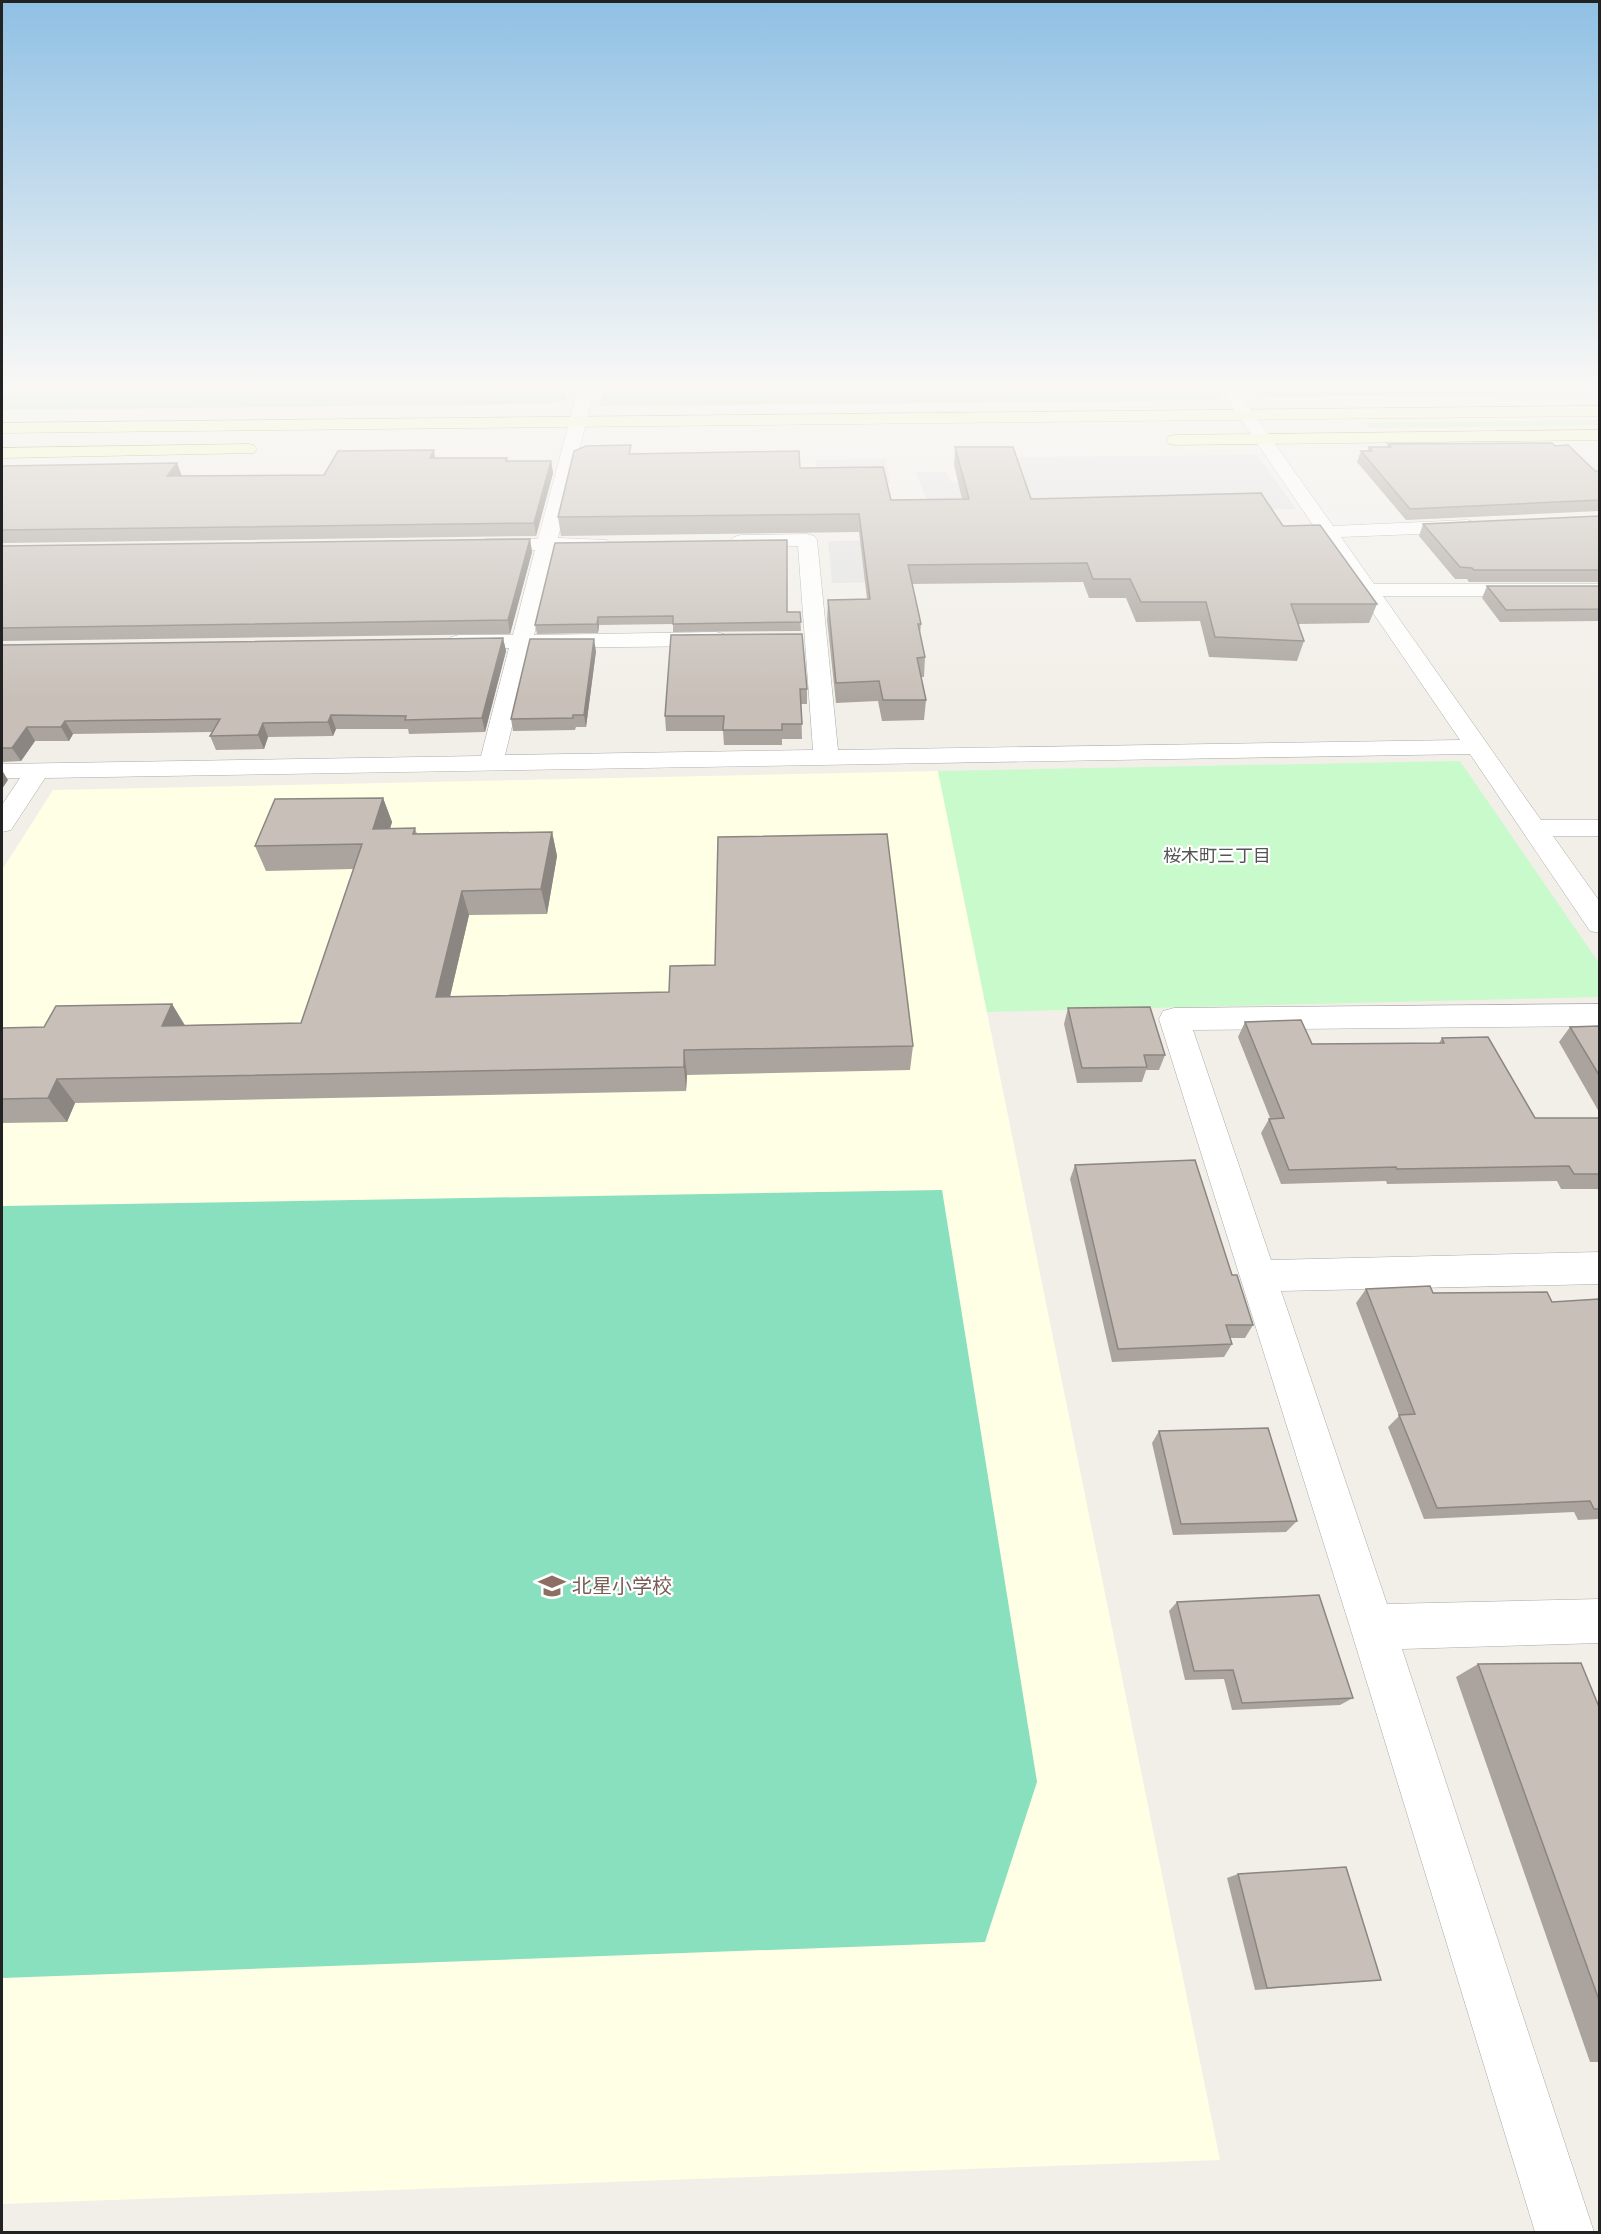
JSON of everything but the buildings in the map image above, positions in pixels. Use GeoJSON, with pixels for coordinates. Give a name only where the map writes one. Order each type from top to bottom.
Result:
{"type":"FeatureCollection","features":[{"type":"Feature","properties":{"kind":"street"},"geometry":{"type":"LineString","coordinates":[[491,763],[545,545],[564,493]]}},
{"type":"Feature","properties":{"kind":"street"},"geometry":{"type":"LineString","coordinates":[[1301,493],[1599,924]]}},
{"type":"Feature","properties":{"kind":"street"},"geometry":{"type":"LineString","coordinates":[[1328,532],[1481,525]]}},
{"type":"Feature","properties":{"kind":"street"},"geometry":{"type":"LineString","coordinates":[[724,542],[807,540],[826,757]]}},
{"type":"Feature","properties":{"kind":"street"},"geometry":{"type":"LineString","coordinates":[[462,546],[617,543]]}},
{"type":"Feature","properties":{"kind":"street"},"geometry":{"type":"LineString","coordinates":[[1368,590],[1599,590]]}},
{"type":"Feature","properties":{"kind":"street"},"geometry":{"type":"LineString","coordinates":[[440,642],[732,639]]}},
{"type":"Feature","properties":{"kind":"street"},"geometry":{"type":"LineString","coordinates":[[790,639],[814,639]]}},
{"type":"Feature","properties":{"kind":"street"},"geometry":{"type":"LineString","coordinates":[[2,771],[1477,747]]}},
{"type":"Feature","properties":{"kind":"street"},"geometry":{"type":"LineString","coordinates":[[2,824],[37,771]]}},
{"type":"Feature","properties":{"kind":"street"},"geometry":{"type":"LineString","coordinates":[[1533,828],[1599,828]]}},
{"type":"Feature","properties":{"kind":"street"},"geometry":{"type":"LineString","coordinates":[[1564,2232],[1372,1627],[1174,1019],[1599,1015]]}},
{"type":"Feature","properties":{"kind":"street"},"geometry":{"type":"LineString","coordinates":[[1257,1276],[1599,1268]]}},
{"type":"Feature","properties":{"kind":"street"},"geometry":{"type":"LineString","coordinates":[[1372,1627],[1599,1621]]}},
{"type":"Feature","properties":{"kind":"shaded area"},"geometry":{"type":"Polygon","coordinates":[[[924,493],[1285,493],[1296,509],[955,512],[928,504],[924,493]]]}},
{"type":"Feature","properties":{"kind":"shaded area"},"geometry":{"type":"Polygon","coordinates":[[[900,540],[908,582],[832,583],[828,541],[900,540]]]}},
{"type":"Feature","properties":{"kind":"shaded area","name":"北星小学校"},"geometry":{"type":"Polygon","coordinates":[[[938,771],[1220,2160],[2,2204],[2,870],[53,790],[938,771]]]}},
{"type":"Feature","properties":{"kind":"green space"},"geometry":{"type":"Polygon","coordinates":[[[1460,761],[1599,963],[1599,997],[987,1012],[938,771],[1460,761]]]}},
{"type":"Feature","properties":{"kind":"green space"},"geometry":{"type":"Polygon","coordinates":[[[942,1190],[1037,1782],[985,1942],[2,1978],[2,1206],[942,1190]]]}},
{"type":"Feature","properties":{"kind":"place","name":"北星小学校"},"geometry":{"type":"Point","coordinates":[552,1586]}},
{"type":"Feature","properties":{"kind":"district","name":"桜木町三丁目"},"geometry":{"type":"Point","coordinates":[1217,856]}}]}
